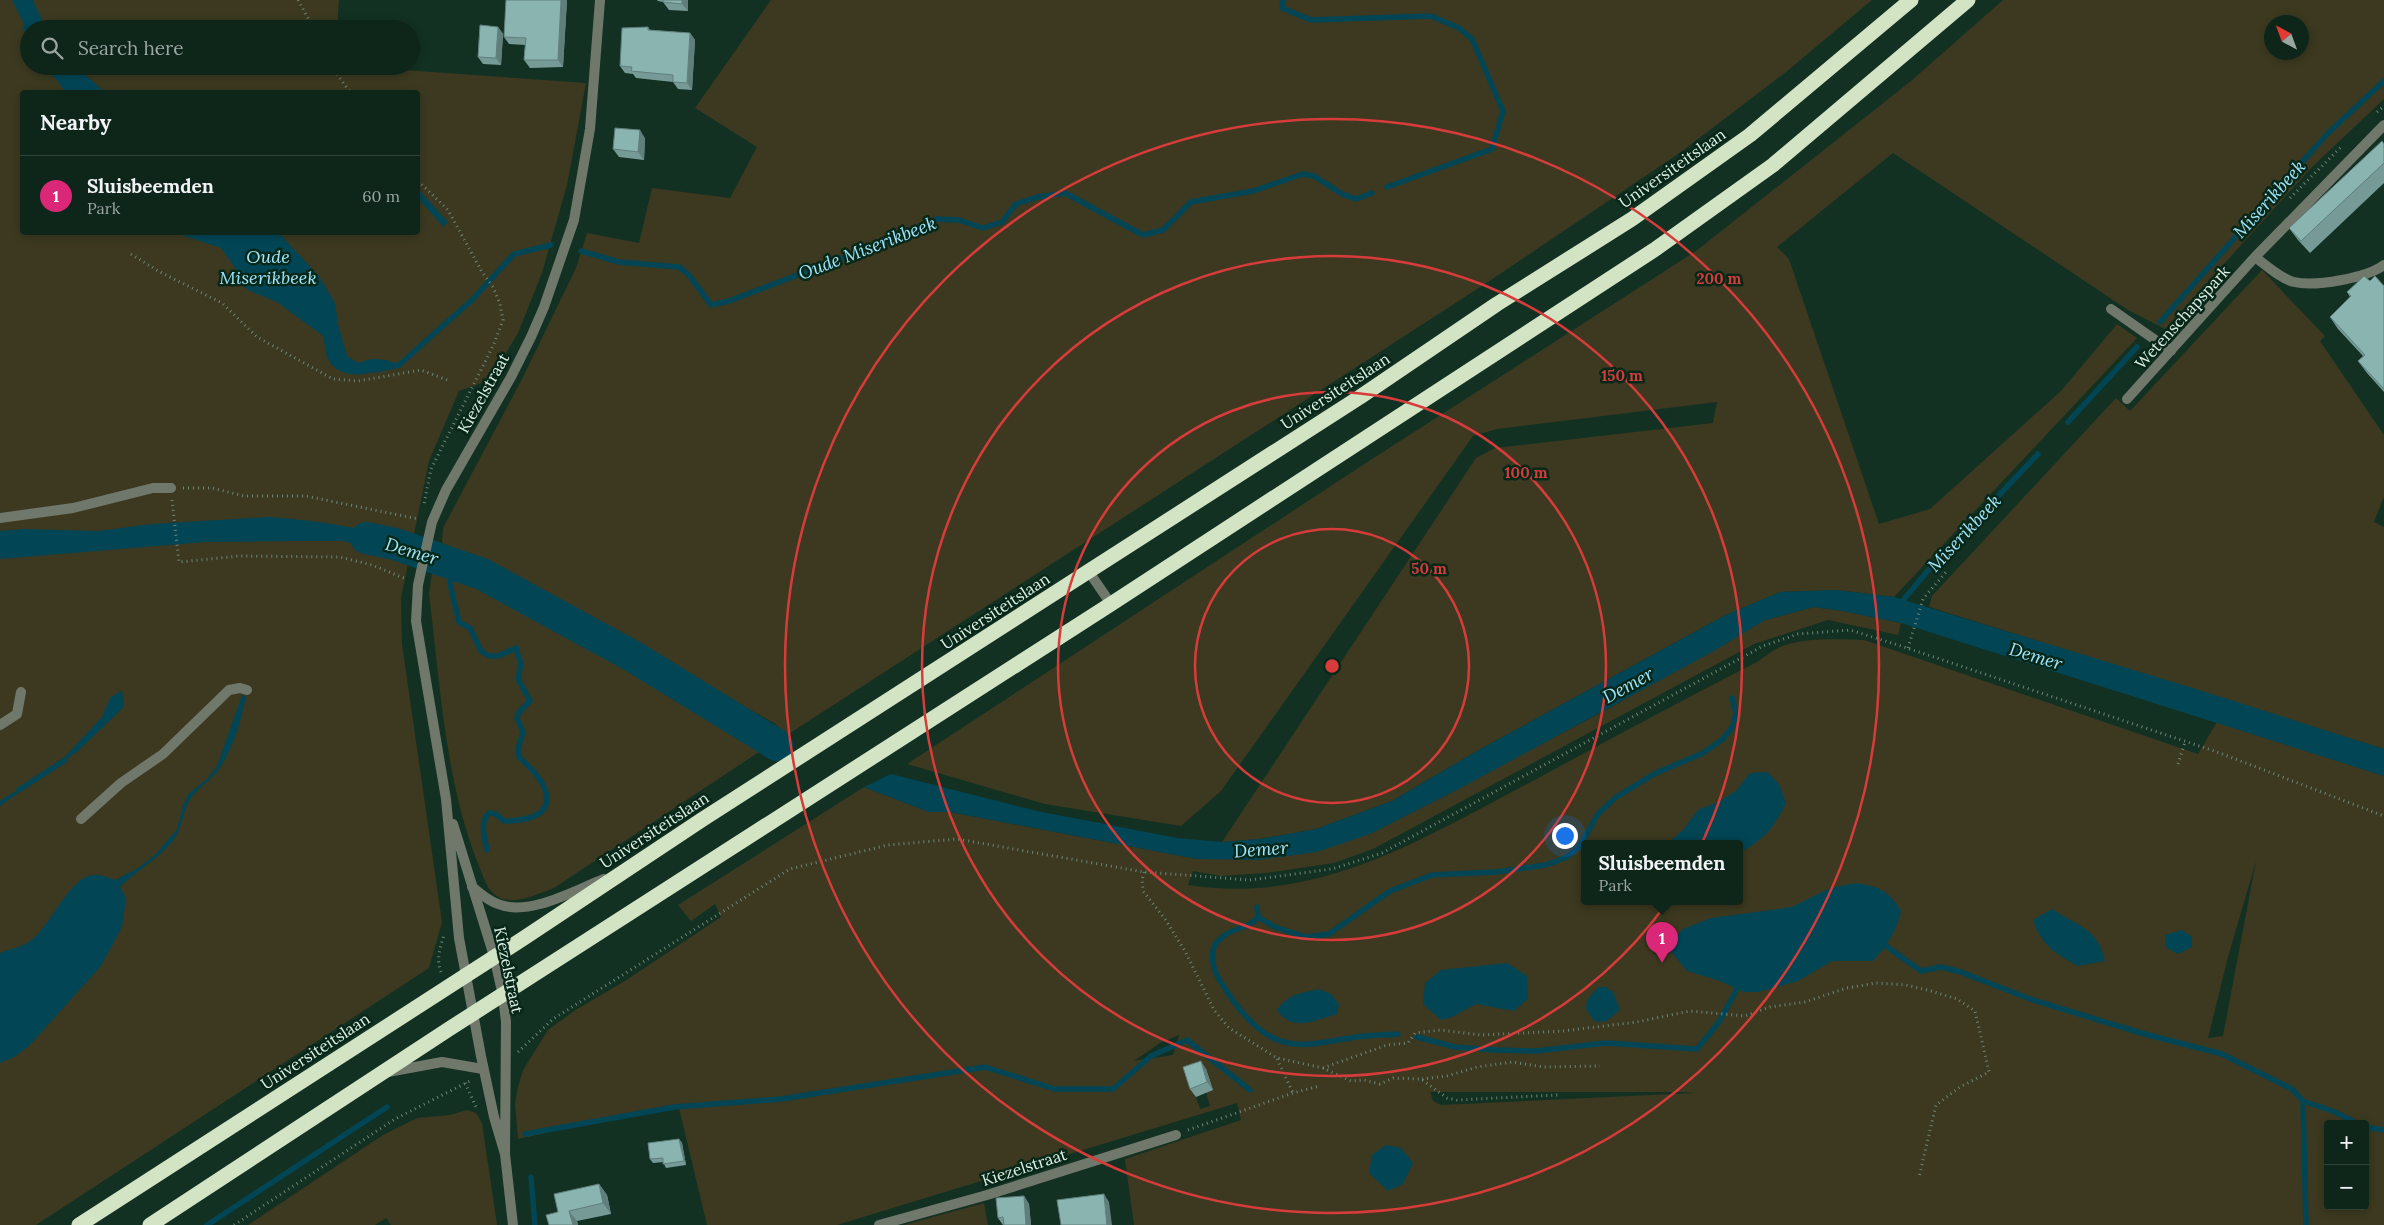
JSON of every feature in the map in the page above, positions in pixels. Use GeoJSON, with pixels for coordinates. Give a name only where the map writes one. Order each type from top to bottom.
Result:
{"type":"FeatureCollection","features":[{"type":"Feature","properties":{"kind":"highway","name":"Universiteitslaan"},"geometry":{"type":"LineString","coordinates":[[79,1225],[622,872],[1360,397],[1497,304],[1632,219],[1750,134],[1911,0]]}},
{"type":"Feature","properties":{"kind":"highway"},"geometry":{"type":"LineString","coordinates":[[150,1225],[474,1013],[1111,604],[1654,250],[1773,165],[1968,0]]}},
{"type":"Feature","properties":{"kind":"street","name":"Kiezelstraat"},"geometry":{"type":"LineString","coordinates":[[505,1154],[483,1069],[459,938],[446,799],[416,621],[419,581],[429,534],[446,490],[511,378],[531,337],[544,307],[574,220],[590,129],[600,0]]}},
{"type":"Feature","properties":{"kind":"street","name":"Wetenschapspark"},"geometry":{"type":"LineString","coordinates":[[2127,399],[2255,257],[2384,125]]}},
{"type":"Feature","properties":{"kind":"street"},"geometry":{"type":"LineString","coordinates":[[2255,257],[2293,282],[2318,283],[2352,277],[2384,265]]}},
{"type":"Feature","properties":{"kind":"street"},"geometry":{"type":"LineString","coordinates":[[2111,309],[2171,351]]}},
{"type":"Feature","properties":{"kind":"street"},"geometry":{"type":"LineString","coordinates":[[0,518],[90,504],[153,488],[172,488]]}},
{"type":"Feature","properties":{"kind":"street"},"geometry":{"type":"LineString","coordinates":[[1089,572],[1111,604]]}},
{"type":"Feature","properties":{"kind":"street"},"geometry":{"type":"LineString","coordinates":[[81,819],[121,784],[163,754],[229,690],[240,688],[247,690]]}},
{"type":"Feature","properties":{"kind":"street"},"geometry":{"type":"LineString","coordinates":[[0,725],[17,714],[21,692]]}},
{"type":"Feature","properties":{"kind":"street","name":"Kiezelstraat"},"geometry":{"type":"LineString","coordinates":[[446,799],[494,956],[503,996],[506,1022],[505,1154],[512,1225]]}},
{"type":"Feature","properties":{"kind":"street"},"geometry":{"type":"LineString","coordinates":[[472,887],[490,901],[500,905],[522,908],[539,905],[622,872]]}},
{"type":"Feature","properties":{"kind":"street"},"geometry":{"type":"LineString","coordinates":[[384,1073],[442,1062],[483,1069]]}},
{"type":"Feature","properties":{"kind":"street","name":"Kiezelstraat"},"geometry":{"type":"LineString","coordinates":[[879,1225],[987,1195],[1176,1135]]}},
{"type":"Feature","properties":{"kind":"path"},"geometry":{"type":"LineString","coordinates":[[298,0],[309,20]]}},
{"type":"Feature","properties":{"kind":"path"},"geometry":{"type":"LineString","coordinates":[[338,75],[349,90]]}},
{"type":"Feature","properties":{"kind":"path"},"geometry":{"type":"LineString","coordinates":[[172,488],[212,488],[244,496],[306,496],[420,520],[430,469],[493,346],[503,320],[500,304],[493,287],[482,272],[448,210],[420,182]]}},
{"type":"Feature","properties":{"kind":"path"},"geometry":{"type":"LineString","coordinates":[[130,254],[158,271],[222,303],[257,337],[333,379],[358,381],[421,370],[450,381]]}},
{"type":"Feature","properties":{"kind":"path"},"geometry":{"type":"LineString","coordinates":[[173,503],[179,562],[239,556],[340,556],[419,581]]}},
{"type":"Feature","properties":{"kind":"path"},"geometry":{"type":"LineString","coordinates":[[1908,648],[1923,599],[1946,572]]}},
{"type":"Feature","properties":{"kind":"path"},"geometry":{"type":"LineString","coordinates":[[553,1019],[790,869],[888,845],[957,839],[1144,872],[1250,880],[1332,869],[1382,852],[1763,646],[1798,634],[1850,630],[1908,648],[2185,742],[2384,816]]}},
{"type":"Feature","properties":{"kind":"path"},"geometry":{"type":"LineString","coordinates":[[2178,764],[2185,742]]}},
{"type":"Feature","properties":{"kind":"path"},"geometry":{"type":"LineString","coordinates":[[1144,872],[1142,880],[1143,891],[1165,919],[1185,951],[1214,1010],[1229,1028],[1276,1058],[1323,1068],[1351,1082],[1364,1080],[1380,1084],[1393,1078],[1421,1079],[1447,1076],[1477,1067],[1512,1062],[1543,1067],[1600,1066]]}},
{"type":"Feature","properties":{"kind":"path"},"geometry":{"type":"LineString","coordinates":[[1323,1068],[1387,1045],[1408,1043],[1415,1034],[1440,1030],[1481,1035],[1563,1031],[1629,1023],[1690,1011],[1745,1016],[1770,1007],[1805,1002],[1847,988],[1876,983],[1906,985],[1957,1000],[1975,1011],[1989,1072],[1960,1087],[1936,1105],[1919,1177]]}},
{"type":"Feature","properties":{"kind":"path"},"geometry":{"type":"LineString","coordinates":[[1276,1058],[1293,1093]]}},
{"type":"Feature","properties":{"kind":"path"},"geometry":{"type":"LineString","coordinates":[[1421,1079],[1447,1098],[1457,1100],[1558,1095]]}},
{"type":"Feature","properties":{"kind":"path"},"geometry":{"type":"LineString","coordinates":[[234,1225],[394,1119],[465,1083]]}},
{"type":"Feature","properties":{"kind":"path"},"geometry":{"type":"LineString","coordinates":[[1176,1135],[1293,1093],[1320,1086]]}},
{"type":"Feature","properties":{"kind":"shaded area"},"geometry":{"type":"Polygon","coordinates":[[[0,0],[339,0],[338,20],[20,20],[20,75],[420,75],[420,71],[586,83],[567,185],[542,273],[518,333],[490,380],[459,391],[429,461],[401,598],[402,644],[442,922],[429,968],[36,1225],[0,1225],[0,0]]]}},
{"type":"Feature","properties":{"kind":"shaded area"},"geometry":{"type":"Polygon","coordinates":[[[771,0],[1872,0],[1786,72],[1681,152],[1488,282],[787,735],[774,723],[527,587],[469,558],[446,549],[442,542],[443,528],[522,379],[576,268],[587,233],[639,243],[652,188],[730,198],[757,147],[695,108],[771,0]]]}},
{"type":"Feature","properties":{"kind":"shaded area"},"geometry":{"type":"Polygon","coordinates":[[[2003,0],[2384,0],[2384,99],[2311,168],[2165,329],[2128,310],[1893,153],[1777,247],[1789,259],[1879,524],[1930,509],[2061,391],[2117,324],[2137,338],[1894,597],[1836,590],[1780,592],[1724,616],[1477,751],[1392,801],[1316,829],[1260,839],[1222,842],[1476,458],[1495,448],[1713,423],[1717,402],[1497,429],[1473,436],[1221,791],[1181,826],[1045,804],[907,764],[1372,459],[1696,251],[1911,81],[2003,0]]]}},
{"type":"Feature","properties":{"kind":"shaded area"},"geometry":{"type":"Polygon","coordinates":[[[2262,270],[2325,336],[2320,341],[2384,435],[2384,497],[2374,522],[2384,527],[2384,749],[1929,607],[1932,596],[2116,398],[2130,411],[2262,270]]]}},
{"type":"Feature","properties":{"kind":"shaded area"},"geometry":{"type":"Polygon","coordinates":[[[443,572],[459,575],[493,589],[762,750],[554,888],[524,899],[507,900],[500,898],[488,888],[479,866],[458,801],[451,767],[445,732],[429,594],[432,573],[443,572]]]}},
{"type":"Feature","properties":{"kind":"shaded area"},"geometry":{"type":"Polygon","coordinates":[[[1814,607],[1901,623],[1898,635],[1828,620],[1754,644],[1373,849],[1334,863],[1266,873],[1221,876],[1193,871],[1188,885],[1236,889],[1281,886],[1324,877],[1366,863],[1448,826],[1757,662],[1780,647],[1821,639],[1864,640],[2198,754],[2217,722],[2384,776],[2384,1225],[1134,1225],[1125,1159],[1241,1120],[1237,1103],[837,1225],[707,1225],[678,1104],[518,1139],[515,1104],[518,1087],[523,1070],[548,1030],[577,1009],[625,981],[721,917],[715,904],[691,921],[678,905],[864,787],[929,812],[950,812],[1197,859],[1370,834],[1606,710],[1765,620],[1814,607]],[[2256,861],[2228,957],[2208,1038],[2223,1036],[2256,861]],[[1179,1035],[1160,1043],[1134,1061],[1173,1055],[1179,1035]],[[1188,1074],[1200,1109],[1210,1106],[1206,1092],[1188,1074]],[[1430,1092],[1433,1101],[1441,1105],[1694,1093],[1683,1092],[1430,1092]]]}},
{"type":"Feature","properties":{"kind":"shaded area"},"geometry":{"type":"Polygon","coordinates":[[[467,1110],[476,1113],[482,1123],[497,1225],[391,1225],[386,1218],[375,1225],[248,1225],[383,1135],[417,1118],[450,1115],[467,1110]]]}},
{"type":"Feature","properties":{"kind":"shaded area"},"geometry":{"type":"Polygon","coordinates":[[[984,1203],[988,1225],[904,1225],[984,1203]]]}},
{"type":"Feature","properties":{"kind":"water"},"geometry":{"type":"Polygon","coordinates":[[[12,0],[33,0],[42,20],[22,20],[12,0]]]}},
{"type":"Feature","properties":{"kind":"water"},"geometry":{"type":"Polygon","coordinates":[[[52,75],[85,75],[103,90],[64,90],[52,75]]]}},
{"type":"Feature","properties":{"kind":"water"},"geometry":{"type":"Polygon","coordinates":[[[420,191],[448,222],[443,227],[420,200],[420,191]]]}},
{"type":"Feature","properties":{"kind":"water","name":"Oude Miserikbeek"},"geometry":{"type":"Polygon","coordinates":[[[181,235],[281,235],[318,275],[335,303],[338,324],[347,356],[358,363],[378,359],[399,365],[356,375],[337,369],[328,359],[323,336],[277,302],[244,287],[239,274],[221,248],[181,235]]]}},
{"type":"Feature","properties":{"kind":"water"},"geometry":{"type":"Polygon","coordinates":[[[269,517],[340,526],[391,537],[409,543],[407,556],[343,541],[297,541],[205,542],[0,559],[0,531],[24,529],[99,531],[152,524],[269,517]]]}},
{"type":"Feature","properties":{"kind":"water","name":"Demer"},"geometry":{"type":"Polygon","coordinates":[[[1836,590],[1894,597],[2196,689],[2384,749],[2384,776],[1901,623],[1814,607],[1765,620],[1714,651],[1457,790],[1370,834],[1317,852],[1258,860],[1197,859],[950,812],[929,812],[864,787],[891,774],[1037,811],[1177,838],[1222,842],[1260,839],[1316,829],[1392,801],[1477,751],[1724,616],[1780,592],[1836,590]]]}},
{"type":"Feature","properties":{"kind":"water"},"geometry":{"type":"Polygon","coordinates":[[[122,690],[124,707],[78,751],[0,806],[0,801],[59,763],[102,717],[110,698],[122,690]]]}},
{"type":"Feature","properties":{"kind":"water"},"geometry":{"type":"Polygon","coordinates":[[[242,695],[246,696],[239,727],[222,765],[189,801],[178,832],[172,842],[120,887],[126,898],[122,927],[101,966],[29,1046],[14,1057],[0,1063],[0,953],[23,945],[35,937],[70,891],[85,877],[98,875],[115,880],[138,868],[156,854],[177,829],[183,805],[189,793],[207,779],[217,766],[242,695]]]}},
{"type":"Feature","properties":{"kind":"water"},"geometry":{"type":"Polygon","coordinates":[[[1767,772],[1779,784],[1786,803],[1768,832],[1756,843],[1743,851],[1743,840],[1672,840],[1684,829],[1698,810],[1718,802],[1736,791],[1750,773],[1767,772]]]}},
{"type":"Feature","properties":{"kind":"water"},"geometry":{"type":"Polygon","coordinates":[[[1856,883],[1878,888],[1888,894],[1901,911],[1890,938],[1883,950],[1873,961],[1832,961],[1798,981],[1758,992],[1744,992],[1720,981],[1687,971],[1671,952],[1675,937],[1683,929],[1711,918],[1792,907],[1830,888],[1856,883]]]}},
{"type":"Feature","properties":{"kind":"water"},"geometry":{"type":"Polygon","coordinates":[[[2052,909],[2078,924],[2092,935],[2102,950],[2105,961],[2078,966],[2050,948],[2040,936],[2033,920],[2052,909]]]}},
{"type":"Feature","properties":{"kind":"water"},"geometry":{"type":"Polygon","coordinates":[[[2182,930],[2192,937],[2192,947],[2178,954],[2165,947],[2165,935],[2182,930]]]}},
{"type":"Feature","properties":{"kind":"water"},"geometry":{"type":"Polygon","coordinates":[[[1507,963],[1527,976],[1528,999],[1514,1011],[1476,1004],[1452,1017],[1441,1020],[1423,1004],[1425,983],[1441,970],[1507,963]]]}},
{"type":"Feature","properties":{"kind":"water"},"geometry":{"type":"Polygon","coordinates":[[[1598,987],[1606,987],[1613,992],[1620,1010],[1605,1022],[1594,1021],[1586,1009],[1587,1000],[1598,987]]]}},
{"type":"Feature","properties":{"kind":"water"},"geometry":{"type":"Polygon","coordinates":[[[1319,989],[1331,994],[1339,1004],[1337,1014],[1304,1023],[1297,1023],[1283,1017],[1277,1010],[1290,997],[1319,989]]]}},
{"type":"Feature","properties":{"kind":"water"},"geometry":{"type":"Polygon","coordinates":[[[1386,1145],[1401,1148],[1413,1163],[1403,1184],[1388,1191],[1369,1173],[1372,1155],[1386,1145]]]}},
{"type":"Feature","properties":{"kind":"building"},"geometry":{"type":"Polygon","coordinates":[[[506,0],[561,0],[558,60],[524,60],[526,38],[504,37],[506,0]]]}},
{"type":"Feature","properties":{"kind":"building"},"geometry":{"type":"Polygon","coordinates":[[[663,0],[682,0],[682,4],[663,2],[663,0]]]}},
{"type":"Feature","properties":{"kind":"building"},"geometry":{"type":"Polygon","coordinates":[[[480,25],[498,27],[496,58],[478,57],[480,25]]]}},
{"type":"Feature","properties":{"kind":"building"},"geometry":{"type":"Polygon","coordinates":[[[648,27],[648,30],[690,33],[687,83],[673,82],[673,75],[631,71],[632,67],[620,66],[622,28],[648,27]]]}},
{"type":"Feature","properties":{"kind":"building"},"geometry":{"type":"Polygon","coordinates":[[[615,128],[640,130],[638,152],[613,149],[615,128]]]}},
{"type":"Feature","properties":{"kind":"building"},"geometry":{"type":"Polygon","coordinates":[[[2382,141],[2384,144],[2384,163],[2301,241],[2289,228],[2382,141]]]}},
{"type":"Feature","properties":{"kind":"building"},"geometry":{"type":"Polygon","coordinates":[[[2364,276],[2370,281],[2375,276],[2384,286],[2384,389],[2358,361],[2365,355],[2330,317],[2351,296],[2347,292],[2364,276]]]}},
{"type":"Feature","properties":{"kind":"building"},"geometry":{"type":"Polygon","coordinates":[[[1201,1061],[1207,1082],[1190,1089],[1183,1067],[1201,1061]]]}},
{"type":"Feature","properties":{"kind":"building"},"geometry":{"type":"Polygon","coordinates":[[[679,1139],[684,1161],[663,1164],[663,1158],[650,1159],[648,1143],[679,1139]]]}},
{"type":"Feature","properties":{"kind":"building"},"geometry":{"type":"Polygon","coordinates":[[[599,1184],[603,1203],[569,1211],[573,1225],[549,1225],[546,1215],[558,1212],[554,1194],[599,1184]]]}},
{"type":"Feature","properties":{"kind":"building"},"geometry":{"type":"Polygon","coordinates":[[[1104,1194],[1107,1225],[1061,1225],[1057,1200],[1104,1194]]]}},
{"type":"Feature","properties":{"kind":"building"},"geometry":{"type":"Polygon","coordinates":[[[1024,1196],[1026,1225],[1004,1225],[1003,1217],[998,1218],[996,1198],[1024,1196]]]}},
{"type":"Feature","properties":{"kind":"waterway","name":"Oude Miserikbeek"},"geometry":{"type":"LineString","coordinates":[[1283,0],[1282,8],[1311,20],[1431,16],[1459,28],[1472,39],[1503,111],[1492,149],[1387,187]]}},
{"type":"Feature","properties":{"kind":"waterway","name":"Miserikbeek"},"geometry":{"type":"LineString","coordinates":[[2160,322],[2327,134],[2384,81]]}},
{"type":"Feature","properties":{"kind":"waterway","name":"Oude Miserikbeek"},"geometry":{"type":"LineString","coordinates":[[581,251],[619,262],[679,267],[689,275],[711,305],[729,301],[853,254],[899,239],[936,219],[959,220],[983,228],[1002,222],[1016,204],[1038,197],[1065,193],[1143,235],[1163,230],[1191,202],[1253,191],[1303,174],[1314,176],[1342,194],[1356,199],[1372,193]]}},
{"type":"Feature","properties":{"kind":"waterway","name":"Oude Miserikbeek"},"geometry":{"type":"LineString","coordinates":[[375,370],[399,365],[472,300],[514,254],[551,245]]}},
{"type":"Feature","properties":{"kind":"waterway","name":"Miserikbeek"},"geometry":{"type":"LineString","coordinates":[[2068,422],[2137,347]]}},
{"type":"Feature","properties":{"kind":"waterway","name":"Miserikbeek"},"geometry":{"type":"LineString","coordinates":[[1899,605],[1931,567],[2038,454]]}},
{"type":"Feature","properties":{"kind":"waterway","name":"Demer"},"geometry":{"type":"LineString","coordinates":[[366,538],[395,544],[482,574],[634,657],[777,745]]}},
{"type":"Feature","properties":{"kind":"waterway"},"geometry":{"type":"LineString","coordinates":[[453,564],[450,584],[459,622],[470,628],[481,651],[489,656],[498,656],[516,648],[521,664],[518,679],[530,701],[519,712],[517,718],[523,732],[518,749],[519,757],[540,780],[547,800],[544,808],[536,815],[523,819],[504,821],[496,814],[489,813],[483,826],[487,850]]}},
{"type":"Feature","properties":{"kind":"waterway"},"geometry":{"type":"LineString","coordinates":[[1583,840],[1598,814],[1615,798],[1654,774],[1703,753],[1723,739],[1733,726],[1736,713],[1732,698]]}},
{"type":"Feature","properties":{"kind":"waterway"},"geometry":{"type":"LineString","coordinates":[[19,790],[65,760]]}},
{"type":"Feature","properties":{"kind":"waterway"},"geometry":{"type":"LineString","coordinates":[[1258,917],[1275,927],[1306,937],[1329,934],[1390,891],[1432,875],[1496,872],[1546,865],[1567,857],[1581,844]]}},
{"type":"Feature","properties":{"kind":"waterway"},"geometry":{"type":"LineString","coordinates":[[1257,907],[1258,917],[1249,924],[1222,937],[1217,942],[1213,952],[1213,963],[1219,980],[1239,1009],[1253,1024],[1269,1036],[1288,1043],[1297,1044],[1362,1036],[1398,1034]]}},
{"type":"Feature","properties":{"kind":"waterway"},"geometry":{"type":"LineString","coordinates":[[1886,946],[1921,971],[1941,967],[1961,972],[2030,999],[2141,1033],[2222,1054],[2292,1089],[2303,1101],[2306,1225]]}},
{"type":"Feature","properties":{"kind":"waterway"},"geometry":{"type":"LineString","coordinates":[[1417,1037],[1455,1047],[1496,1050],[1536,1051],[1606,1043],[1697,1049],[1719,1022],[1737,989]]}},
{"type":"Feature","properties":{"kind":"waterway"},"geometry":{"type":"LineString","coordinates":[[525,1134],[674,1107],[781,1099],[985,1067],[1055,1089],[1113,1089],[1151,1056],[1187,1040],[1250,1090]]}},
{"type":"Feature","properties":{"kind":"waterway"},"geometry":{"type":"LineString","coordinates":[[2303,1101],[2335,1112],[2350,1120]]}},
{"type":"Feature","properties":{"kind":"waterway"},"geometry":{"type":"LineString","coordinates":[[207,1225],[387,1107]]}},
{"type":"Feature","properties":{"kind":"waterway"},"geometry":{"type":"LineString","coordinates":[[2369,1128],[2384,1130]]}},
{"type":"Feature","properties":{"kind":"waterway"},"geometry":{"type":"LineString","coordinates":[[531,1177],[535,1225]]}},
{"type":"Feature","properties":{"kind":"place","name":"Sluisbeemden"},"geometry":{"type":"Point","coordinates":[1662,963]}}]}
